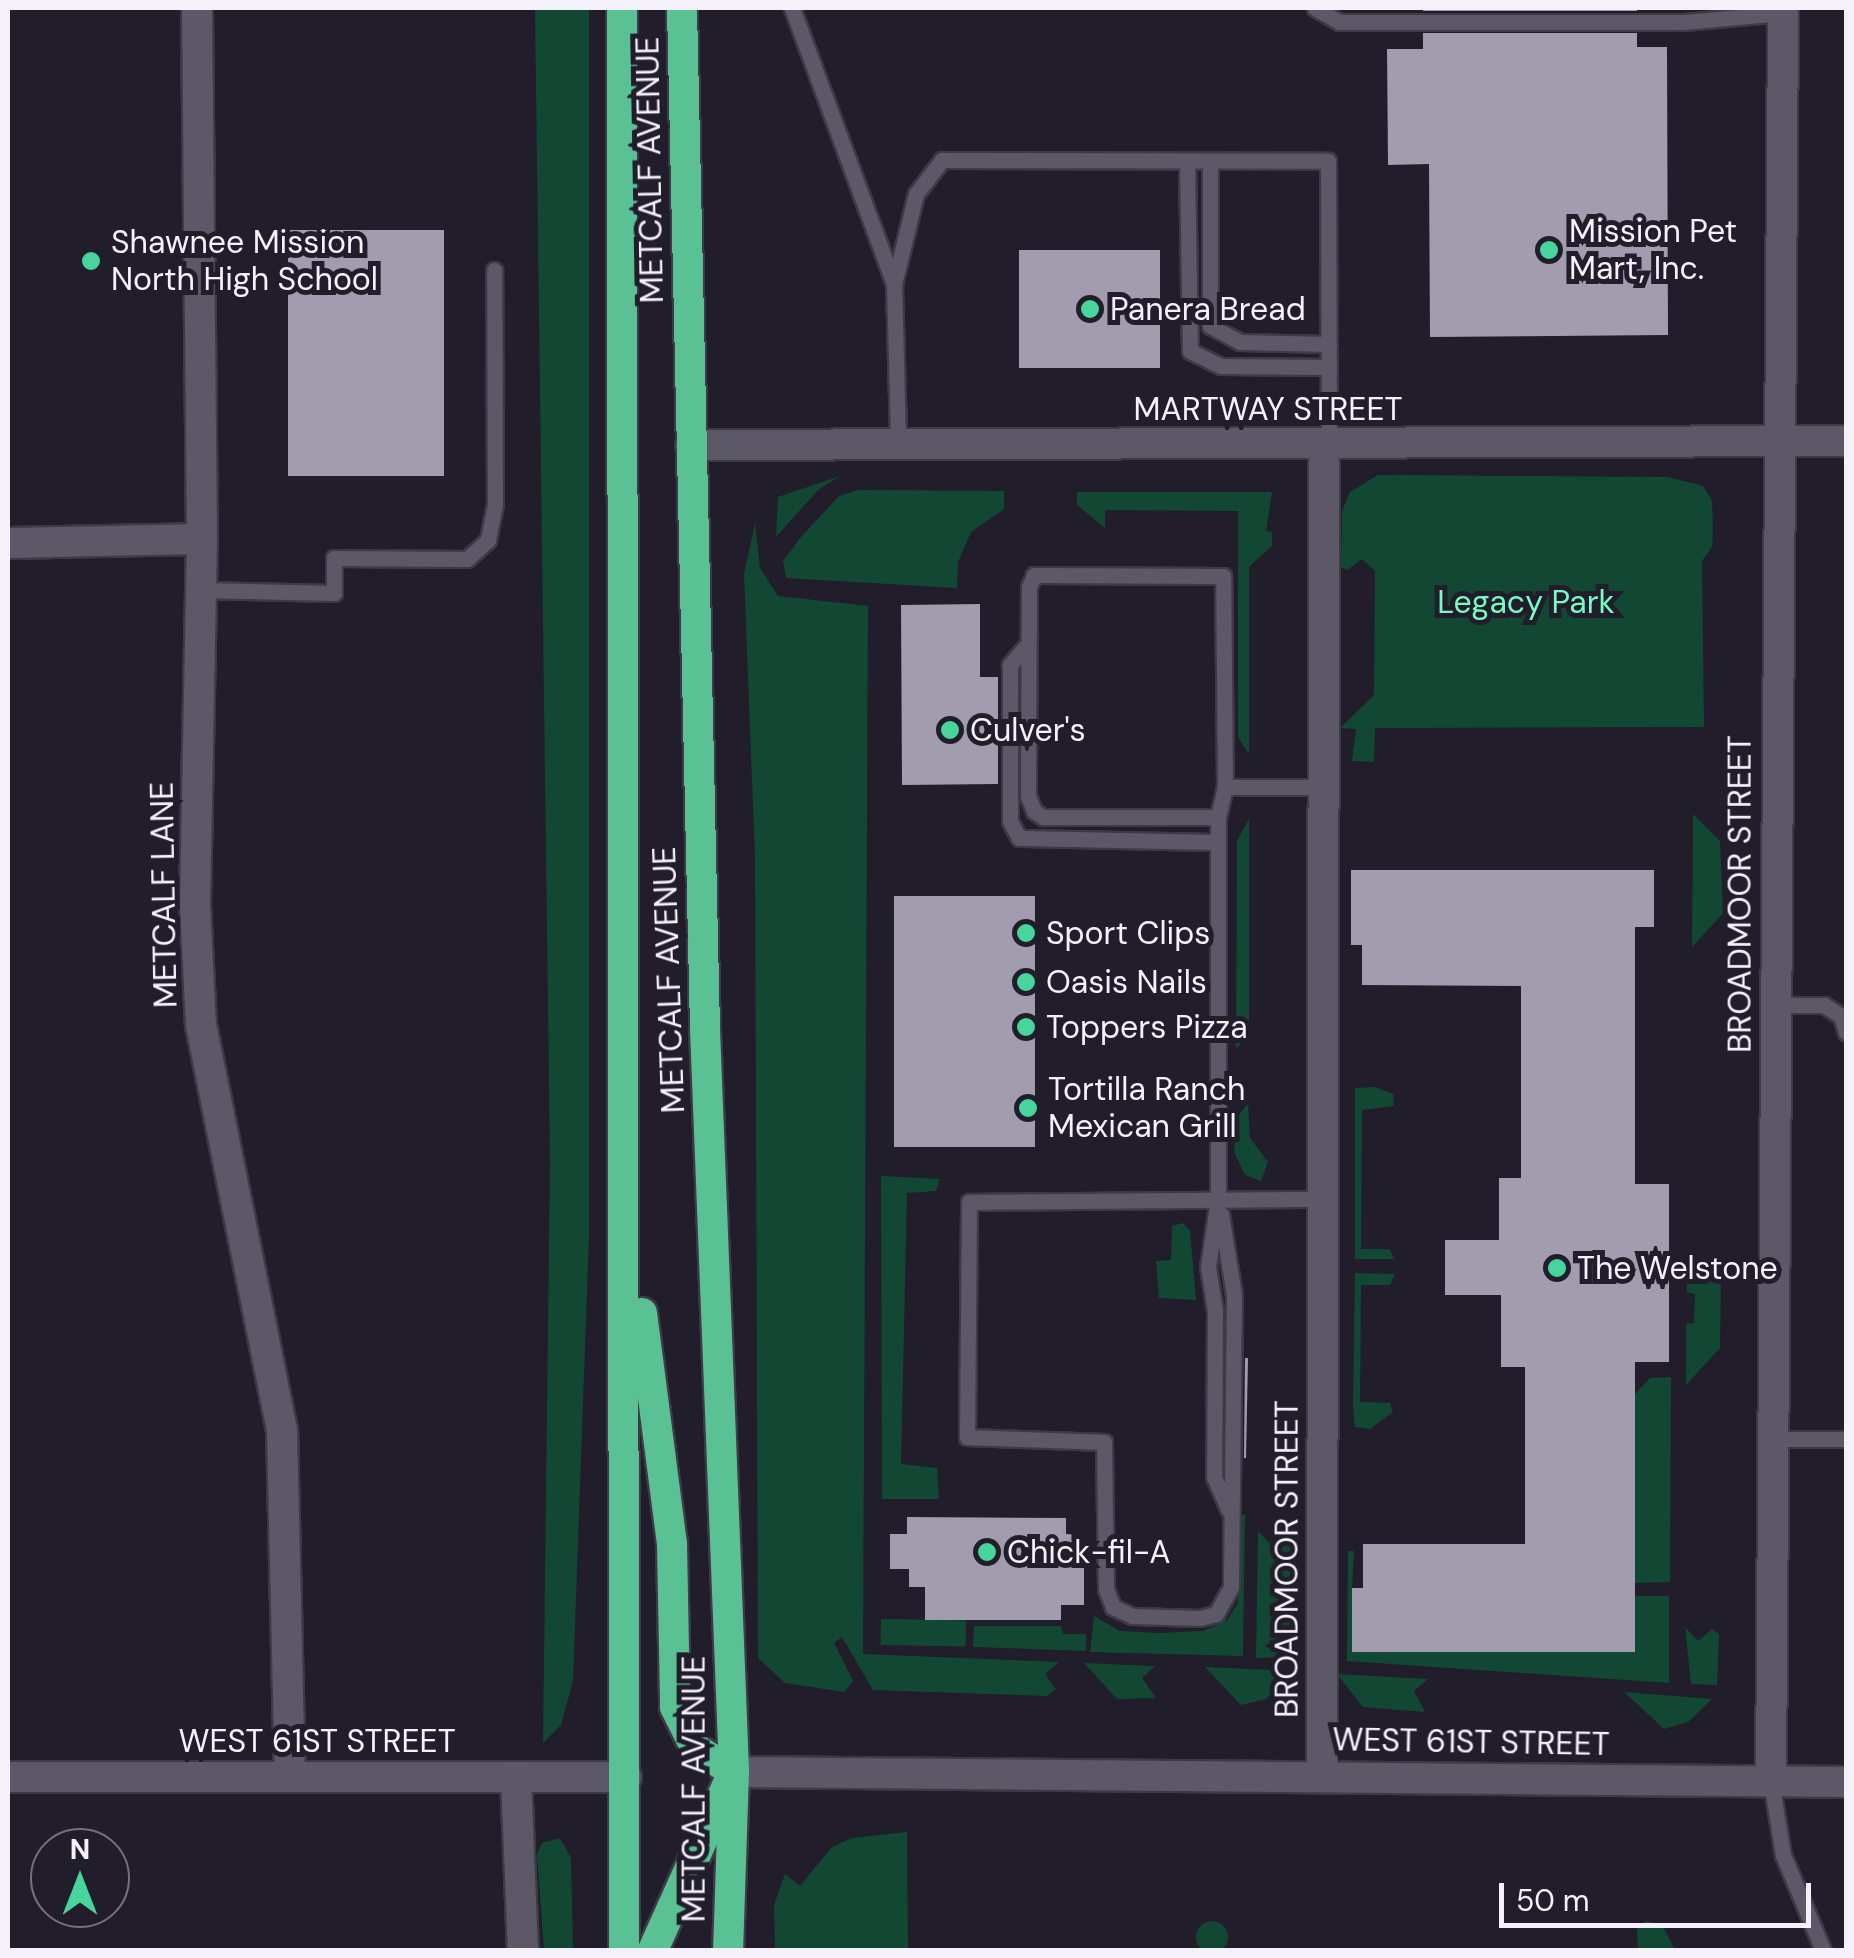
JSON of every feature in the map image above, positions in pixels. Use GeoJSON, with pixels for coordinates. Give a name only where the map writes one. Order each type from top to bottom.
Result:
{"type":"FeatureCollection","features":[{"type":"Feature","properties":{"kind":"highway","name":"METCALF AVENUE"},"geometry":{"type":"LineString","coordinates":[[622,8],[624,1950]]}},
{"type":"Feature","properties":{"kind":"highway","name":"METCALF AVENUE"},"geometry":{"type":"LineString","coordinates":[[682,8],[704,1029],[734,1772],[728,1950]]}},
{"type":"Feature","properties":{"kind":"highway"},"geometry":{"type":"LineString","coordinates":[[626,1193],[672,1544],[675,1707],[696,1749],[734,1772],[654,1950]]}},
{"type":"Feature","properties":{"kind":"street","name":"METCALF LANE"},"geometry":{"type":"LineString","coordinates":[[197,8],[202,539],[195,904],[201,1025],[282,1430],[290,1773]]}},
{"type":"Feature","properties":{"kind":"street","name":"BROADMOOR STREET"},"geometry":{"type":"LineString","coordinates":[[1770,1781],[1782,10]]}},
{"type":"Feature","properties":{"kind":"street","name":"MARTWAY STREET"},"geometry":{"type":"LineString","coordinates":[[690,445],[1846,441]]}},
{"type":"Feature","properties":{"kind":"street","name":"BROADMOOR STREET"},"geometry":{"type":"LineString","coordinates":[[1322,1774],[1327,444]]}},
{"type":"Feature","properties":{"kind":"street"},"geometry":{"type":"LineString","coordinates":[[8,543],[202,539]]}},
{"type":"Feature","properties":{"kind":"street","name":"WEST 61ST STREET"},"geometry":{"type":"LineString","coordinates":[[734,1772],[1322,1774],[1846,1782]]}},
{"type":"Feature","properties":{"kind":"street","name":"WEST 61ST STREET"},"geometry":{"type":"LineString","coordinates":[[8,1777],[290,1773],[626,1777]]}},
{"type":"Feature","properties":{"kind":"street"},"geometry":{"type":"LineString","coordinates":[[516,1777],[523,1950]]}},
{"type":"Feature","properties":{"kind":"lane"},"geometry":{"type":"LineString","coordinates":[[792,8],[894,284]]}},
{"type":"Feature","properties":{"kind":"lane"},"geometry":{"type":"LineString","coordinates":[[1315,8],[1339,22],[1684,22],[1782,10]]}},
{"type":"Feature","properties":{"kind":"lane"},"geometry":{"type":"LineString","coordinates":[[898,442],[894,284],[916,194],[942,160],[1328,160],[1327,444]]}},
{"type":"Feature","properties":{"kind":"lane"},"geometry":{"type":"LineString","coordinates":[[1186,160],[1190,351],[1221,366],[1329,366]]}},
{"type":"Feature","properties":{"kind":"lane"},"geometry":{"type":"LineString","coordinates":[[1210,160],[1210,326],[1240,342],[1329,344]]}},
{"type":"Feature","properties":{"kind":"lane"},"geometry":{"type":"LineString","coordinates":[[201,590],[334,592],[334,558],[467,560],[488,540],[495,504],[494,270]]}},
{"type":"Feature","properties":{"kind":"lane"},"geometry":{"type":"LineString","coordinates":[[1218,817],[1043,816],[1028,796],[1029,581],[1038,572],[1220,572],[1226,787],[1218,817],[1218,1199],[1234,1295],[1231,1587],[1216,1614],[1171,1621],[1113,1607],[1104,1566],[1104,1442],[967,1437],[969,1202],[1218,1199],[1322,1200]]}},
{"type":"Feature","properties":{"kind":"lane"},"geometry":{"type":"LineString","coordinates":[[1028,644],[1010,665],[1010,821],[1019,838],[1218,842]]}},
{"type":"Feature","properties":{"kind":"lane"},"geometry":{"type":"LineString","coordinates":[[1226,787],[1323,787]]}},
{"type":"Feature","properties":{"kind":"lane"},"geometry":{"type":"LineString","coordinates":[[1775,1005],[1824,1005],[1841,1016],[1846,1032]]}},
{"type":"Feature","properties":{"kind":"lane"},"geometry":{"type":"LineString","coordinates":[[1772,1439],[1846,1439]]}},
{"type":"Feature","properties":{"kind":"lane"},"geometry":{"type":"LineString","coordinates":[[1770,1781],[1783,1856],[1824,1950]]}},
{"type":"Feature","properties":{"kind":"green space"},"geometry":{"type":"Polygon","coordinates":[[[535,8],[589,8],[589,1235],[573,1681],[561,1725],[543,1743],[550,1161],[535,8]]]}},
{"type":"Feature","properties":{"kind":"green space","name":"Legacy Park"},"geometry":{"type":"Polygon","coordinates":[[[1378,475],[1668,477],[1703,486],[1712,501],[1713,529],[1712,547],[1702,561],[1704,727],[1375,728],[1374,762],[1352,761],[1356,729],[1340,728],[1374,695],[1375,571],[1362,559],[1347,570],[1341,567],[1342,511],[1350,492],[1378,475]]]}},
{"type":"Feature","properties":{"kind":"green space"},"geometry":{"type":"Polygon","coordinates":[[[840,476],[818,490],[776,537],[778,497],[840,476]]]}},
{"type":"Feature","properties":{"kind":"green space"},"geometry":{"type":"Polygon","coordinates":[[[859,490],[1004,491],[1004,509],[971,532],[958,562],[957,588],[786,578],[783,561],[801,537],[839,496],[859,490]]]}},
{"type":"Feature","properties":{"kind":"green space"},"geometry":{"type":"Polygon","coordinates":[[[1077,492],[1272,492],[1266,531],[1272,532],[1272,546],[1249,567],[1249,754],[1238,737],[1238,511],[1105,510],[1105,528],[1077,505],[1077,492]]]}},
{"type":"Feature","properties":{"kind":"green space"},"geometry":{"type":"Polygon","coordinates":[[[755,524],[760,568],[778,596],[868,606],[863,1654],[1059,1662],[1045,1674],[1056,1689],[1047,1696],[873,1690],[842,1637],[834,1643],[853,1681],[844,1692],[785,1683],[758,1658],[755,857],[744,573],[755,524]]]}},
{"type":"Feature","properties":{"kind":"green space"},"geometry":{"type":"Polygon","coordinates":[[[1693,814],[1720,841],[1723,913],[1692,947],[1693,814]]]}},
{"type":"Feature","properties":{"kind":"green space"},"geometry":{"type":"Polygon","coordinates":[[[1249,819],[1249,1035],[1236,1049],[1237,841],[1249,819]]]}},
{"type":"Feature","properties":{"kind":"green space"},"geometry":{"type":"Polygon","coordinates":[[[1375,1087],[1393,1094],[1394,1106],[1362,1110],[1361,1249],[1389,1249],[1395,1259],[1355,1259],[1355,1088],[1375,1087]]]}},
{"type":"Feature","properties":{"kind":"green space"},"geometry":{"type":"Polygon","coordinates":[[[1248,1103],[1250,1138],[1268,1162],[1261,1181],[1245,1175],[1234,1152],[1238,1116],[1248,1103]]]}},
{"type":"Feature","properties":{"kind":"green space"},"geometry":{"type":"Polygon","coordinates":[[[881,1176],[940,1179],[936,1191],[907,1193],[901,1464],[937,1468],[939,1499],[882,1499],[881,1176]]]}},
{"type":"Feature","properties":{"kind":"green space"},"geometry":{"type":"Polygon","coordinates":[[[1183,1223],[1190,1231],[1196,1300],[1159,1298],[1156,1261],[1171,1260],[1172,1226],[1183,1223]]]}},
{"type":"Feature","properties":{"kind":"green space"},"geometry":{"type":"Polygon","coordinates":[[[1687,1265],[1700,1279],[1715,1266],[1721,1271],[1720,1348],[1686,1385],[1686,1324],[1694,1323],[1695,1294],[1687,1292],[1687,1265]]]}},
{"type":"Feature","properties":{"kind":"green space"},"geometry":{"type":"Polygon","coordinates":[[[1355,1273],[1395,1274],[1390,1285],[1361,1285],[1360,1402],[1390,1403],[1393,1412],[1370,1429],[1355,1427],[1355,1273]]]}},
{"type":"Feature","properties":{"kind":"green space"},"geometry":{"type":"Polygon","coordinates":[[[1671,1377],[1670,1582],[1635,1583],[1635,1394],[1650,1378],[1671,1377]]]}},
{"type":"Feature","properties":{"kind":"green space"},"geometry":{"type":"Polygon","coordinates":[[[1245,1515],[1243,1656],[1090,1652],[1094,1616],[1120,1631],[1157,1633],[1203,1631],[1227,1620],[1238,1603],[1239,1516],[1245,1515]]]}},
{"type":"Feature","properties":{"kind":"green space"},"geometry":{"type":"Polygon","coordinates":[[[1258,1531],[1270,1544],[1283,1533],[1291,1538],[1290,1657],[1256,1658],[1258,1531]]]}},
{"type":"Feature","properties":{"kind":"green space"},"geometry":{"type":"Polygon","coordinates":[[[1348,1551],[1354,1551],[1352,1589],[1635,1652],[1635,1596],[1669,1596],[1669,1683],[1347,1661],[1348,1551]]]}},
{"type":"Feature","properties":{"kind":"green space"},"geometry":{"type":"Polygon","coordinates":[[[881,1619],[966,1620],[966,1646],[881,1645],[881,1619]]]}},
{"type":"Feature","properties":{"kind":"green space"},"geometry":{"type":"Polygon","coordinates":[[[974,1626],[1061,1626],[1063,1634],[1086,1634],[1086,1651],[973,1647],[974,1626]]]}},
{"type":"Feature","properties":{"kind":"green space"},"geometry":{"type":"Polygon","coordinates":[[[1685,1627],[1698,1641],[1712,1629],[1719,1634],[1717,1685],[1691,1684],[1685,1627]]]}},
{"type":"Feature","properties":{"kind":"green space"},"geometry":{"type":"Polygon","coordinates":[[[1084,1663],[1155,1666],[1142,1678],[1156,1698],[1117,1699],[1084,1663]]]}},
{"type":"Feature","properties":{"kind":"green space"},"geometry":{"type":"Polygon","coordinates":[[[1205,1667],[1289,1672],[1266,1699],[1241,1705],[1205,1667]]]}},
{"type":"Feature","properties":{"kind":"green space"},"geometry":{"type":"Polygon","coordinates":[[[1337,1674],[1428,1679],[1414,1691],[1425,1712],[1363,1707],[1337,1674]]]}},
{"type":"Feature","properties":{"kind":"green space"},"geometry":{"type":"Polygon","coordinates":[[[1624,1692],[1712,1699],[1688,1722],[1664,1729],[1624,1692]]]}},
{"type":"Feature","properties":{"kind":"green space"},"geometry":{"type":"Polygon","coordinates":[[[907,1832],[908,1950],[775,1950],[774,1905],[785,1874],[800,1886],[832,1847],[852,1838],[907,1832]]]}},
{"type":"Feature","properties":{"kind":"green space"},"geometry":{"type":"Polygon","coordinates":[[[560,1838],[571,1858],[573,1950],[544,1950],[537,1854],[542,1843],[560,1838]]]}},
{"type":"Feature","properties":{"kind":"green space"},"geometry":{"type":"Polygon","coordinates":[[[1212,1921],[1224,1925],[1228,1937],[1224,1949],[1212,1953],[1200,1949],[1196,1937],[1200,1925],[1212,1921]]]}},
{"type":"Feature","properties":{"kind":"green space"},"geometry":{"type":"Polygon","coordinates":[[[1646,1921],[1662,1925],[1675,1950],[1638,1950],[1637,1928],[1646,1921]]]}},
{"type":"Feature","properties":{"kind":"building"},"geometry":{"type":"Polygon","coordinates":[[[1637,8],[1637,11],[1423,11],[1637,8]]]}},
{"type":"Feature","properties":{"kind":"building"},"geometry":{"type":"Polygon","coordinates":[[[1423,33],[1637,33],[1637,47],[1667,47],[1668,335],[1430,337],[1429,164],[1388,165],[1387,49],[1423,49],[1423,33]]]}},
{"type":"Feature","properties":{"kind":"building"},"geometry":{"type":"Polygon","coordinates":[[[288,230],[444,230],[444,476],[288,476],[288,230]]]}},
{"type":"Feature","properties":{"kind":"building","name":"Panera Bread"},"geometry":{"type":"Polygon","coordinates":[[[1019,250],[1160,250],[1160,368],[1019,368],[1019,250]]]}},
{"type":"Feature","properties":{"kind":"building","name":"Culver's"},"geometry":{"type":"Polygon","coordinates":[[[980,604],[980,677],[998,677],[998,784],[902,785],[901,605],[980,604]]]}},
{"type":"Feature","properties":{"kind":"building","name":"The Welstone"},"geometry":{"type":"Polygon","coordinates":[[[1351,870],[1654,870],[1654,927],[1635,927],[1635,1184],[1669,1184],[1669,1362],[1635,1362],[1635,1652],[1352,1652],[1352,1588],[1363,1588],[1363,1544],[1525,1544],[1525,1367],[1501,1367],[1501,1295],[1445,1295],[1445,1240],[1499,1240],[1499,1178],[1521,1178],[1521,986],[1362,985],[1362,945],[1351,945],[1351,870]]]}},
{"type":"Feature","properties":{"kind":"building"},"geometry":{"type":"Polygon","coordinates":[[[894,896],[1035,896],[1035,1147],[894,1147],[894,896]]]}},
{"type":"Feature","properties":{"kind":"building"},"geometry":{"type":"Polygon","coordinates":[[[1245,1358],[1248,1358],[1244,1458],[1245,1358]]]}},
{"type":"Feature","properties":{"kind":"building","name":"Chick-fil-A"},"geometry":{"type":"Polygon","coordinates":[[[907,1517],[1066,1518],[1066,1534],[1084,1535],[1084,1605],[1061,1605],[1061,1620],[925,1620],[925,1587],[909,1587],[909,1569],[890,1569],[890,1534],[907,1534],[907,1517]]]}},
{"type":"Feature","properties":{"kind":"place","name":"Mission Pet Mart, Inc."},"geometry":{"type":"Point","coordinates":[1549,250]}},
{"type":"Feature","properties":{"kind":"place","name":"Shawnee Mission North High School"},"geometry":{"type":"Point","coordinates":[91,261]}},
{"type":"Feature","properties":{"kind":"place","name":"Panera Bread"},"geometry":{"type":"Point","coordinates":[1090,309]}},
{"type":"Feature","properties":{"kind":"place","name":"Culver's"},"geometry":{"type":"Point","coordinates":[950,730]}},
{"type":"Feature","properties":{"kind":"place","name":"Sport Clips"},"geometry":{"type":"Point","coordinates":[1026,933]}},
{"type":"Feature","properties":{"kind":"place","name":"Oasis Nails"},"geometry":{"type":"Point","coordinates":[1026,982]}},
{"type":"Feature","properties":{"kind":"place","name":"Toppers Pizza"},"geometry":{"type":"Point","coordinates":[1026,1027]}},
{"type":"Feature","properties":{"kind":"place","name":"Tortilla Ranch Mexican Grill"},"geometry":{"type":"Point","coordinates":[1028,1108]}},
{"type":"Feature","properties":{"kind":"place","name":"The Welstone"},"geometry":{"type":"Point","coordinates":[1557,1268]}},
{"type":"Feature","properties":{"kind":"place","name":"Chick-fil-A"},"geometry":{"type":"Point","coordinates":[987,1552]}}]}
